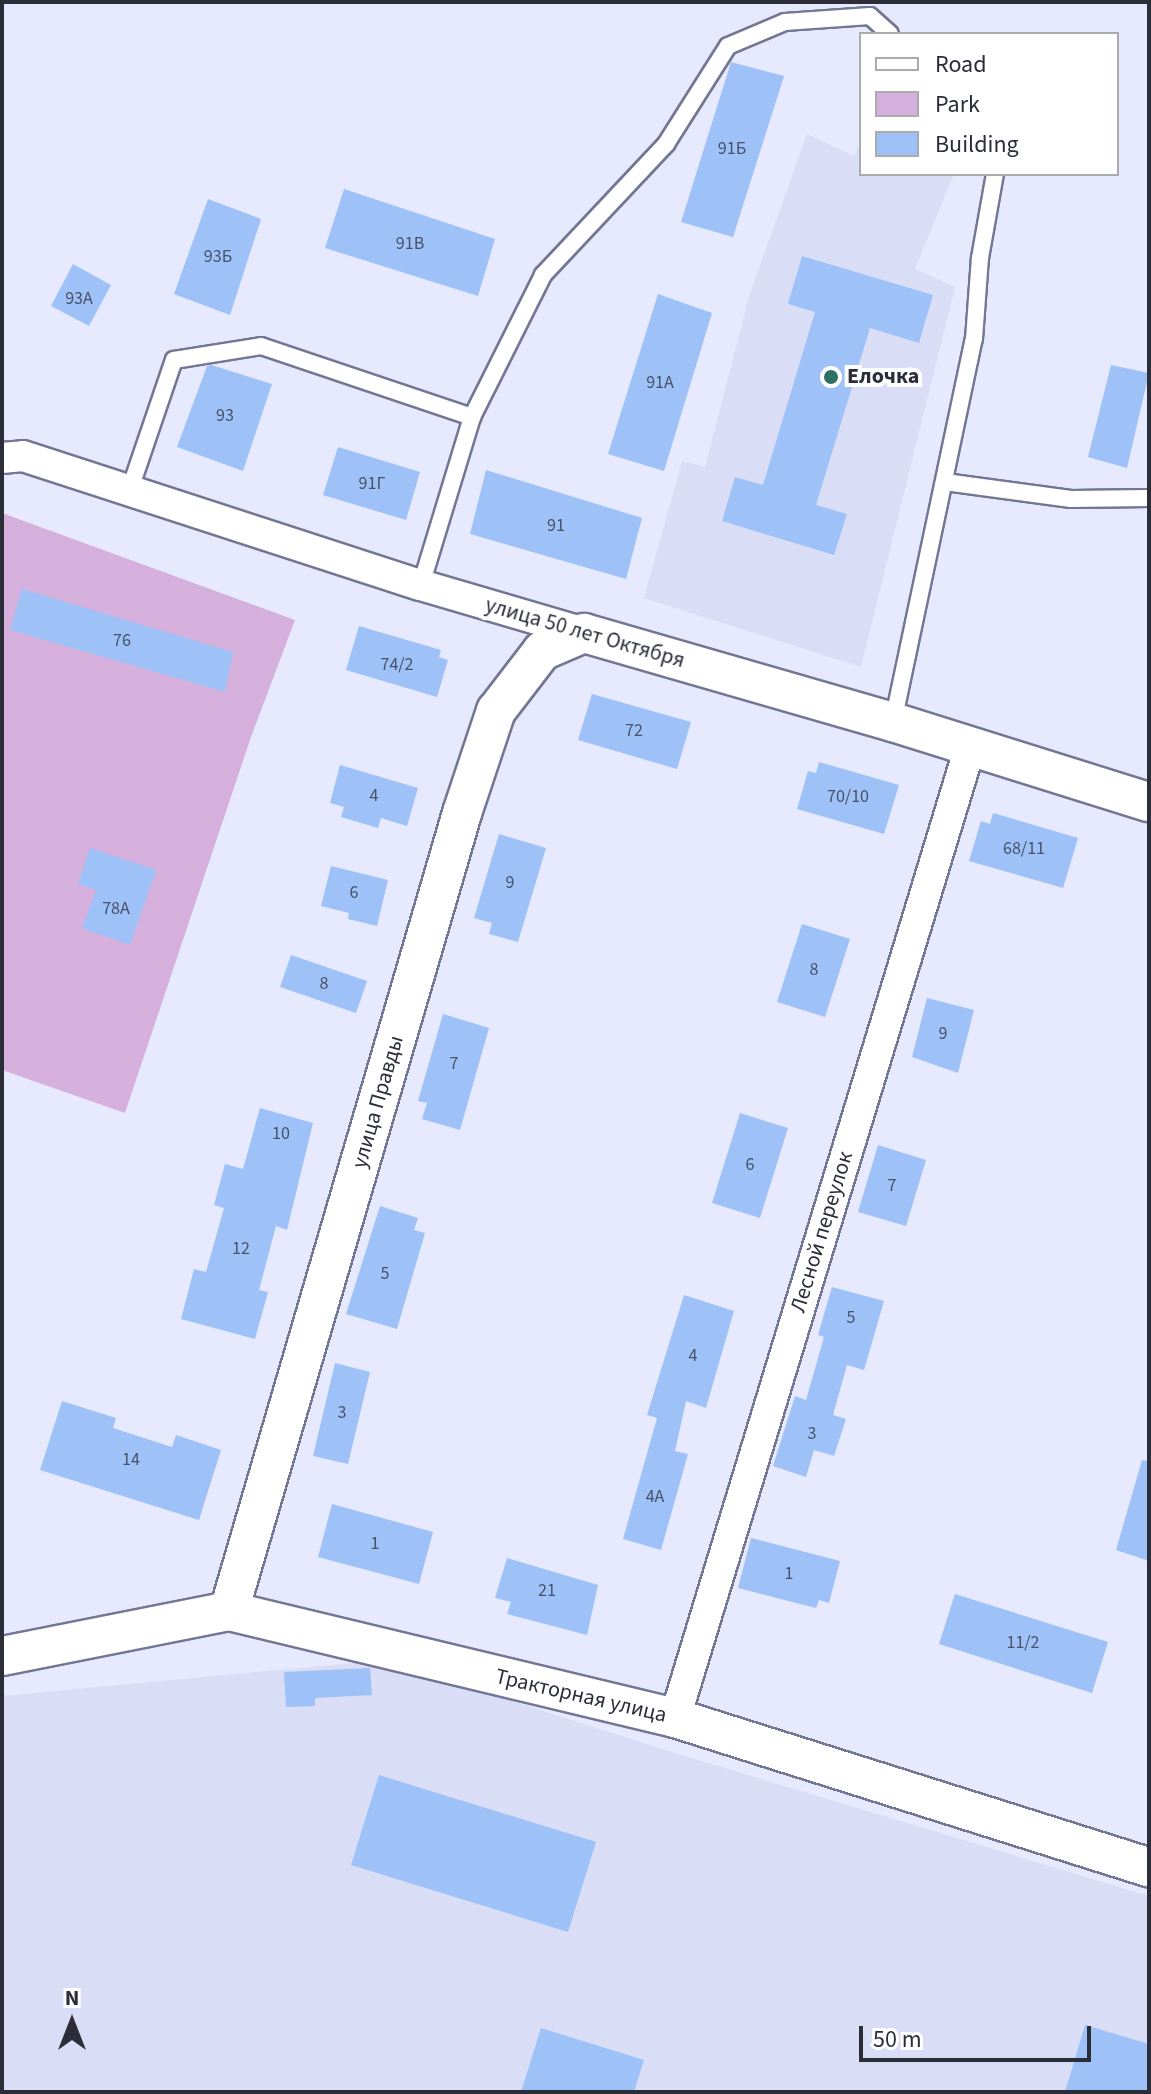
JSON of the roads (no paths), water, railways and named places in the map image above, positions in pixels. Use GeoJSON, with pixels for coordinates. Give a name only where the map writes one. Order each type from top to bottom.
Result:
{"type":"FeatureCollection","features":[{"type":"Feature","properties":{"kind":"street","name":"улица 50 лет Октября"},"geometry":{"type":"LineString","coordinates":[[12,457],[130,489],[421,585],[893,722],[1149,802]]}},
{"type":"Feature","properties":{"kind":"street","name":"улица Правды"},"geometry":{"type":"LineString","coordinates":[[229,1611],[462,813],[496,711],[542,651],[584,633]]}},
{"type":"Feature","properties":{"kind":"street","name":"Лесной переулок"},"geometry":{"type":"LineString","coordinates":[[675,1718],[970,747]]}},
{"type":"Feature","properties":{"kind":"street","name":"Тракторная улица"},"geometry":{"type":"LineString","coordinates":[[2,1656],[229,1611],[675,1718],[1149,1867]]}},
{"type":"Feature","properties":{"kind":"lane"},"geometry":{"type":"LineString","coordinates":[[421,585],[472,417],[543,275],[666,144],[728,46],[785,22],[870,16],[888,32]]}},
{"type":"Feature","properties":{"kind":"lane"},"geometry":{"type":"LineString","coordinates":[[893,722],[974,339],[980,258],[995,176]]}},
{"type":"Feature","properties":{"kind":"lane"},"geometry":{"type":"LineString","coordinates":[[130,489],[174,360],[261,346],[472,417]]}},
{"type":"Feature","properties":{"kind":"lane"},"geometry":{"type":"LineString","coordinates":[[945,482],[1071,499],[1149,498]]}},
{"type":"Feature","properties":{"kind":"place","name":"Елочка"},"geometry":{"type":"Point","coordinates":[831,377]}}]}
